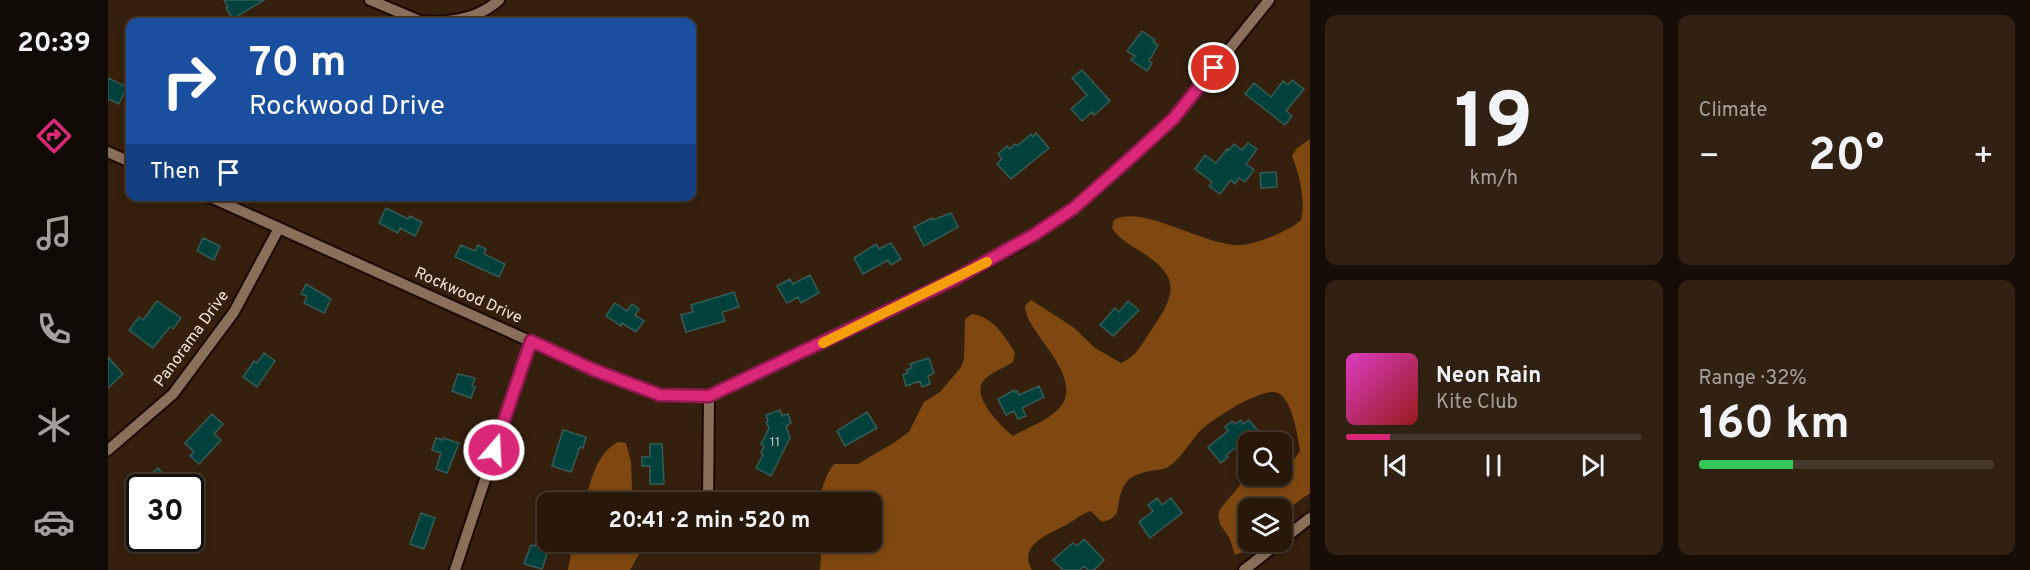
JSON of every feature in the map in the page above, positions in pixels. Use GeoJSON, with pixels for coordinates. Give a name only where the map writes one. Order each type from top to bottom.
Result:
{"type":"FeatureCollection","features":[{"type":"Feature","properties":{"kind":"street"},"geometry":{"type":"LineString","coordinates":[[370,0],[413,18]]}},
{"type":"Feature","properties":{"kind":"street"},"geometry":{"type":"LineString","coordinates":[[468,18],[487,11],[499,0]]}},
{"type":"Feature","properties":{"kind":"street","name":"Rockwood Drive"},"geometry":{"type":"LineString","coordinates":[[219,201],[594,370],[660,395],[709,396],[959,277],[1022,243],[1074,208],[1174,118],[1269,0]]}},
{"type":"Feature","properties":{"kind":"street"},"geometry":{"type":"LineString","coordinates":[[108,152],[126,160]]}},
{"type":"Feature","properties":{"kind":"street","name":"Panorama Drive"},"geometry":{"type":"LineString","coordinates":[[108,450],[173,394],[234,312],[279,228]]}},
{"type":"Feature","properties":{"kind":"street"},"geometry":{"type":"LineString","coordinates":[[455,570],[531,341]]}},
{"type":"Feature","properties":{"kind":"street"},"geometry":{"type":"LineString","coordinates":[[708,492],[709,396]]}},
{"type":"Feature","properties":{"kind":"street"},"geometry":{"type":"LineString","coordinates":[[1292,532],[1310,518]]}},
{"type":"Feature","properties":{"kind":"street"},"geometry":{"type":"LineString","coordinates":[[1244,570],[1267,552]]}},
{"type":"Feature","properties":{"kind":"shaded area"},"geometry":{"type":"Polygon","coordinates":[[[1310,139],[1310,493],[1292,506],[1292,498],[1238,498],[1238,552],[1243,552],[1235,555],[1230,539],[1220,524],[1218,515],[1221,508],[1239,486],[1292,486],[1292,459],[1300,451],[1291,410],[1283,397],[1271,392],[1250,399],[1216,419],[1201,430],[1178,459],[1168,467],[1141,473],[1128,480],[1122,490],[1117,513],[1111,519],[1102,522],[1091,511],[1037,542],[1029,554],[1028,561],[1032,570],[820,570],[821,552],[882,552],[882,492],[822,492],[824,482],[834,464],[858,464],[909,432],[924,402],[940,392],[961,367],[964,359],[965,319],[972,314],[992,323],[1003,334],[1015,353],[1013,362],[987,377],[981,387],[981,394],[989,410],[1013,436],[1041,422],[1060,408],[1065,398],[1066,388],[1060,367],[1033,327],[1025,306],[1031,300],[1073,327],[1095,348],[1121,363],[1127,360],[1140,347],[1162,314],[1170,293],[1170,284],[1162,268],[1115,232],[1112,228],[1114,220],[1126,216],[1141,217],[1228,244],[1243,245],[1258,242],[1292,227],[1301,220],[1303,204],[1301,187],[1292,156],[1296,149],[1310,139]]]}},
{"type":"Feature","properties":{"kind":"shaded area"},"geometry":{"type":"Polygon","coordinates":[[[618,442],[626,443],[631,462],[632,490],[635,492],[588,492],[599,460],[618,442]]]}},
{"type":"Feature","properties":{"kind":"shaded area"},"geometry":{"type":"Polygon","coordinates":[[[571,552],[640,552],[630,570],[568,570],[571,552]]]}},
{"type":"Feature","properties":{"kind":"building"},"geometry":{"type":"Polygon","coordinates":[[[224,0],[264,0],[235,18],[226,8],[228,7],[224,0]]]}},
{"type":"Feature","properties":{"kind":"building"},"geometry":{"type":"Polygon","coordinates":[[[1142,31],[1158,45],[1149,61],[1152,63],[1147,71],[1131,60],[1135,56],[1127,51],[1142,31]]]}},
{"type":"Feature","properties":{"kind":"building"},"geometry":{"type":"Polygon","coordinates":[[[1082,70],[1110,101],[1094,115],[1092,112],[1082,121],[1071,109],[1087,95],[1072,78],[1082,70]]]}},
{"type":"Feature","properties":{"kind":"building"},"geometry":{"type":"Polygon","coordinates":[[[108,78],[126,87],[119,104],[108,99],[108,78]]]}},
{"type":"Feature","properties":{"kind":"building"},"geometry":{"type":"Polygon","coordinates":[[[1292,80],[1304,89],[1286,111],[1292,116],[1285,125],[1245,94],[1254,83],[1271,97],[1283,81],[1288,85],[1292,80]]]}},
{"type":"Feature","properties":{"kind":"building"},"geometry":{"type":"Polygon","coordinates":[[[1036,133],[1049,148],[1011,179],[997,164],[1002,159],[998,154],[1007,146],[1010,149],[1015,144],[1017,146],[1031,134],[1033,137],[1036,133]]]}},
{"type":"Feature","properties":{"kind":"building"},"geometry":{"type":"Polygon","coordinates":[[[1248,143],[1257,149],[1246,164],[1254,170],[1245,182],[1239,178],[1235,184],[1231,180],[1220,194],[1209,186],[1212,182],[1195,169],[1205,155],[1216,163],[1234,144],[1242,150],[1248,143]]]}},
{"type":"Feature","properties":{"kind":"building"},"geometry":{"type":"Polygon","coordinates":[[[1276,172],[1277,187],[1261,188],[1260,173],[1276,172]]]}},
{"type":"Feature","properties":{"kind":"building"},"geometry":{"type":"Polygon","coordinates":[[[386,208],[408,219],[410,216],[422,222],[415,236],[400,228],[398,233],[379,223],[386,208]]]}},
{"type":"Feature","properties":{"kind":"building"},"geometry":{"type":"Polygon","coordinates":[[[951,213],[958,227],[924,246],[914,227],[932,218],[933,220],[951,213]]]}},
{"type":"Feature","properties":{"kind":"building"},"geometry":{"type":"Polygon","coordinates":[[[203,238],[220,246],[214,260],[197,251],[203,238]]]}},
{"type":"Feature","properties":{"kind":"building"},"geometry":{"type":"Polygon","coordinates":[[[891,243],[901,259],[891,265],[888,260],[863,274],[854,258],[876,244],[879,249],[891,243]]]}},
{"type":"Feature","properties":{"kind":"building"},"geometry":{"type":"Polygon","coordinates":[[[461,245],[475,251],[478,245],[486,249],[484,254],[505,264],[499,277],[455,257],[461,245]]]}},
{"type":"Feature","properties":{"kind":"building"},"geometry":{"type":"Polygon","coordinates":[[[810,275],[819,293],[801,303],[798,297],[787,303],[777,286],[790,279],[793,284],[810,275]]]}},
{"type":"Feature","properties":{"kind":"building"},"geometry":{"type":"Polygon","coordinates":[[[306,284],[331,299],[324,313],[304,303],[307,296],[301,294],[306,284]]]}},
{"type":"Feature","properties":{"kind":"building"},"geometry":{"type":"Polygon","coordinates":[[[734,292],[739,307],[722,312],[725,321],[686,332],[681,315],[693,312],[691,305],[734,292]]]}},
{"type":"Feature","properties":{"kind":"building"},"geometry":{"type":"Polygon","coordinates":[[[157,301],[181,318],[173,329],[170,327],[153,348],[129,330],[139,317],[143,320],[157,301]]]}},
{"type":"Feature","properties":{"kind":"building"},"geometry":{"type":"Polygon","coordinates":[[[1128,301],[1139,310],[1113,336],[1100,325],[1115,308],[1119,312],[1128,301]]]}},
{"type":"Feature","properties":{"kind":"building"},"geometry":{"type":"Polygon","coordinates":[[[615,303],[627,311],[632,304],[639,309],[635,315],[644,321],[636,332],[606,316],[615,303]]]}},
{"type":"Feature","properties":{"kind":"building"},"geometry":{"type":"Polygon","coordinates":[[[264,353],[275,361],[257,387],[243,377],[254,361],[257,363],[264,353]]]}},
{"type":"Feature","properties":{"kind":"building"},"geometry":{"type":"Polygon","coordinates":[[[108,357],[123,374],[108,388],[108,357]]]}},
{"type":"Feature","properties":{"kind":"building"},"geometry":{"type":"Polygon","coordinates":[[[929,358],[934,373],[928,376],[930,384],[922,387],[920,381],[906,386],[903,375],[908,373],[906,370],[912,368],[910,364],[929,358]]]}},
{"type":"Feature","properties":{"kind":"building"},"geometry":{"type":"Polygon","coordinates":[[[458,374],[475,378],[471,398],[452,391],[458,374]]]}},
{"type":"Feature","properties":{"kind":"building"},"geometry":{"type":"Polygon","coordinates":[[[1039,386],[1044,397],[1022,408],[1026,416],[1018,419],[1014,411],[1006,415],[998,399],[1014,390],[1019,395],[1039,386]]]}},
{"type":"Feature","properties":{"kind":"building"},"geometry":{"type":"Polygon","coordinates":[[[780,410],[782,416],[788,414],[791,423],[786,426],[790,438],[771,476],[756,468],[763,455],[761,453],[764,446],[761,444],[769,428],[766,415],[780,410]]]}},
{"type":"Feature","properties":{"kind":"building"},"geometry":{"type":"Polygon","coordinates":[[[867,412],[877,428],[845,446],[837,431],[867,412]]]}},
{"type":"Feature","properties":{"kind":"building"},"geometry":{"type":"Polygon","coordinates":[[[212,414],[223,424],[214,434],[221,440],[199,464],[190,456],[194,452],[185,443],[212,414]]]}},
{"type":"Feature","properties":{"kind":"building"},"geometry":{"type":"Polygon","coordinates":[[[1241,420],[1243,424],[1249,420],[1258,431],[1238,432],[1238,446],[1226,455],[1228,457],[1221,463],[1208,447],[1228,431],[1225,427],[1232,421],[1235,424],[1241,420]]]}},
{"type":"Feature","properties":{"kind":"building"},"geometry":{"type":"Polygon","coordinates":[[[563,430],[586,437],[571,472],[552,466],[563,430]]]}},
{"type":"Feature","properties":{"kind":"building"},"geometry":{"type":"Polygon","coordinates":[[[436,438],[459,443],[447,473],[436,469],[441,453],[432,450],[436,438]]]}},
{"type":"Feature","properties":{"kind":"building"},"geometry":{"type":"Polygon","coordinates":[[[650,444],[662,444],[664,484],[650,484],[650,466],[642,466],[642,457],[650,457],[650,444]]]}},
{"type":"Feature","properties":{"kind":"building"},"geometry":{"type":"Polygon","coordinates":[[[158,468],[162,474],[151,474],[158,468]]]}},
{"type":"Feature","properties":{"kind":"building"},"geometry":{"type":"Polygon","coordinates":[[[1157,498],[1162,505],[1171,498],[1182,513],[1150,538],[1139,522],[1153,511],[1148,505],[1157,498]]]}},
{"type":"Feature","properties":{"kind":"building"},"geometry":{"type":"Polygon","coordinates":[[[421,513],[435,518],[424,549],[410,544],[421,513]]]}},
{"type":"Feature","properties":{"kind":"building"},"geometry":{"type":"Polygon","coordinates":[[[1084,539],[1104,560],[1094,570],[1088,570],[1084,566],[1080,570],[1063,570],[1053,560],[1073,543],[1077,546],[1084,539]]]}},
{"type":"Feature","properties":{"kind":"building"},"geometry":{"type":"Polygon","coordinates":[[[537,540],[537,552],[548,552],[542,569],[524,564],[531,545],[535,546],[537,540]]]}},
{"type":"Feature","properties":{"kind":"slow traffic"},"geometry":{"type":"LineString","coordinates":[[823,343],[987,262]]}},
{"type":"Feature","properties":{"kind":"route"},"geometry":{"type":"LineString","coordinates":[[494,450],[531,341],[594,370],[660,395],[709,396],[955,279],[1022,243],[1074,208],[1136,153],[1174,118],[1214,68]]}}]}
